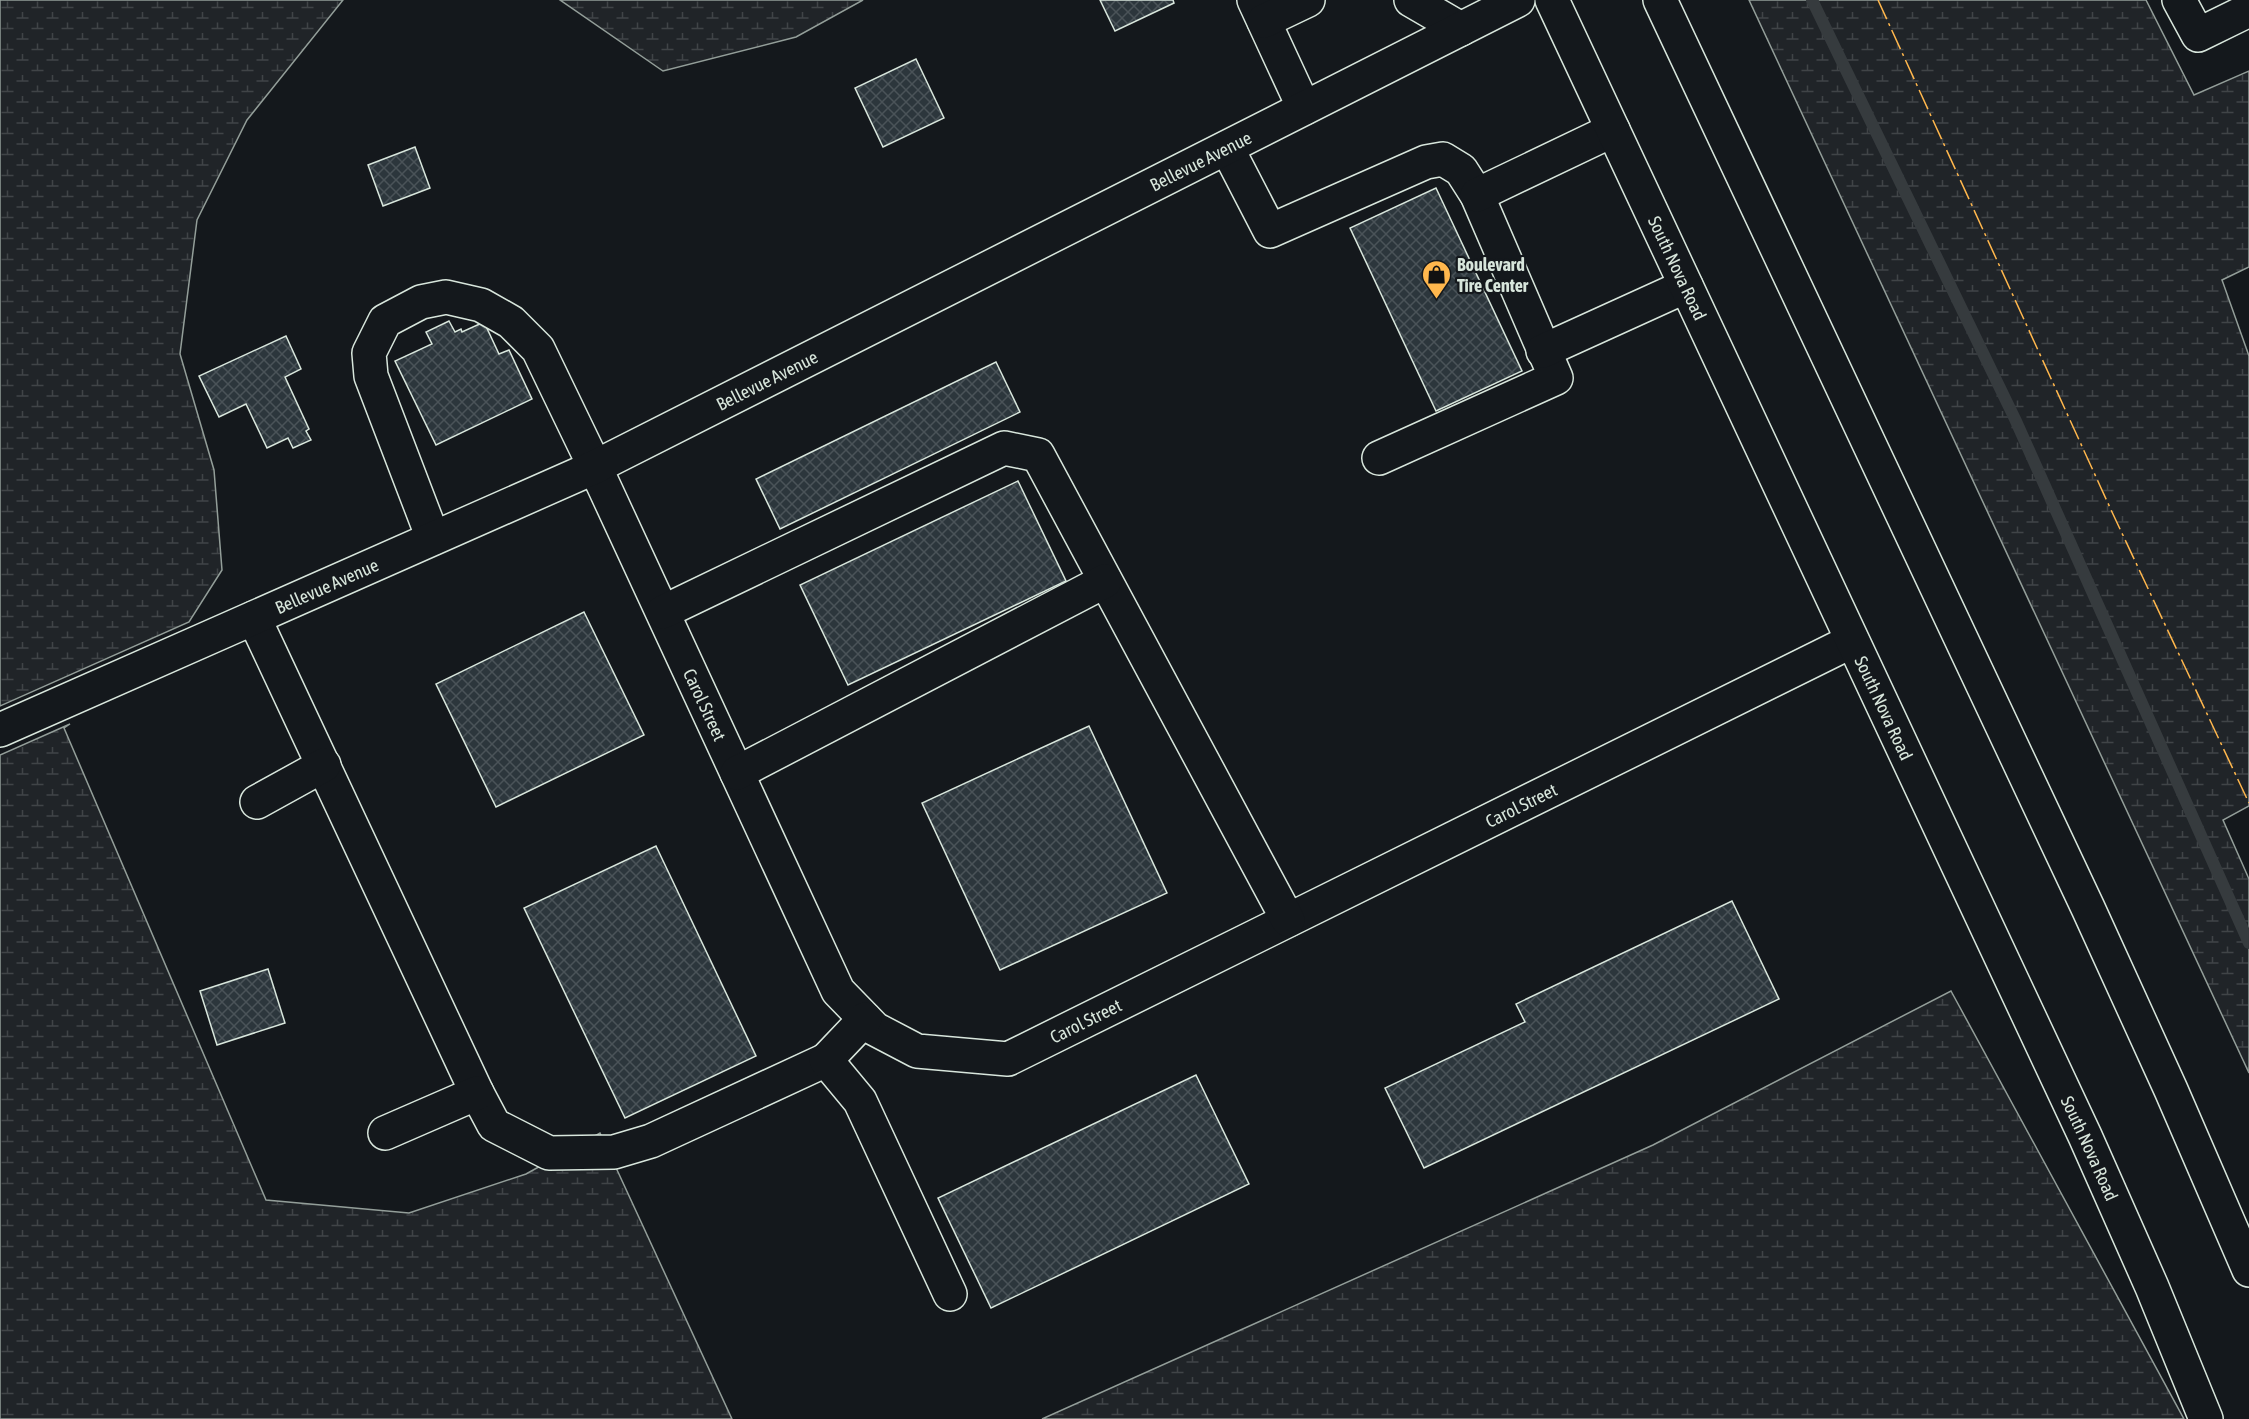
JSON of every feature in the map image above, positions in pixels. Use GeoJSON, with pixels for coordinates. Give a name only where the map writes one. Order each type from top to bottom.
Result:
{"type":"FeatureCollection","features":[{"type":"Feature","properties":{"kind":"street"},"geometry":{"type":"LineString","coordinates":[[1304,108],[1259,10],[1308,0]]}},
{"type":"Feature","properties":{"kind":"street"},"geometry":{"type":"LineString","coordinates":[[1411,0],[1461,29]]}},
{"type":"Feature","properties":{"kind":"street","name":"Bellevue Avenue"},"geometry":{"type":"LineString","coordinates":[[0,730],[595,466],[1518,0]]}},
{"type":"Feature","properties":{"kind":"street","name":"South Nova Road"},"geometry":{"type":"LineString","coordinates":[[1552,0],[2085,1136],[2152,1287],[2206,1419]]}},
{"type":"Feature","properties":{"kind":"street"},"geometry":{"type":"LineString","coordinates":[[1660,0],[2092,918],[2249,1270]]}},
{"type":"Feature","properties":{"kind":"street"},"geometry":{"type":"LineString","coordinates":[[2179,0],[2198,35],[2249,10]]}},
{"type":"Feature","properties":{"kind":"street"},"geometry":{"type":"LineString","coordinates":[[1477,195],[1613,130]]}},
{"type":"Feature","properties":{"kind":"street"},"geometry":{"type":"LineString","coordinates":[[1227,148],[1270,231],[1426,162],[1443,159],[1461,170],[1477,195],[1556,378],[1379,458]]}},
{"type":"Feature","properties":{"kind":"street"},"geometry":{"type":"LineString","coordinates":[[1543,351],[1686,286]]}},
{"type":"Feature","properties":{"kind":"street","name":"Carol Street"},"geometry":{"type":"LineString","coordinates":[[433,538],[371,376],[369,353],[385,321],[421,302],[447,297],[481,304],[511,321],[538,349],[595,466],[838,991],[875,1029],[917,1051],[1008,1059],[1852,641]]}},
{"type":"Feature","properties":{"kind":"street"},"geometry":{"type":"LineString","coordinates":[[663,612],[1004,448],[1038,455],[1288,920]]}},
{"type":"Feature","properties":{"kind":"street"},"geometry":{"type":"LineString","coordinates":[[737,773],[1105,581]]}},
{"type":"Feature","properties":{"kind":"street"},"geometry":{"type":"LineString","coordinates":[[254,618],[494,1125],[549,1153],[615,1152],[651,1141],[825,1060],[865,1019]]}},
{"type":"Feature","properties":{"kind":"street"},"geometry":{"type":"LineString","coordinates":[[257,802],[324,765]]}},
{"type":"Feature","properties":{"kind":"street"},"geometry":{"type":"LineString","coordinates":[[825,1060],[860,1101],[950,1294]]}},
{"type":"Feature","properties":{"kind":"street"},"geometry":{"type":"LineString","coordinates":[[385,1133],[477,1093]]}},
{"type":"Feature","properties":{"kind":"green space"},"geometry":{"type":"Polygon","coordinates":[[[0,0],[343,0],[247,120],[197,220],[180,354],[214,470],[222,570],[189,622],[0,706],[0,0]]]}},
{"type":"Feature","properties":{"kind":"green space"},"geometry":{"type":"Polygon","coordinates":[[[560,0],[863,0],[796,37],[663,71],[560,0]]]}},
{"type":"Feature","properties":{"kind":"green space"},"geometry":{"type":"Polygon","coordinates":[[[1749,0],[2146,0],[2194,95],[2249,71],[2249,267],[2222,280],[2249,356],[2249,806],[2223,820],[2249,879],[2249,1073],[1749,0]]]}},
{"type":"Feature","properties":{"kind":"green space"},"geometry":{"type":"Polygon","coordinates":[[[70,724],[64,728],[266,1200],[409,1213],[526,1174],[600,1133],[732,1419],[0,1419],[0,755],[70,724]]]}},
{"type":"Feature","properties":{"kind":"green space"},"geometry":{"type":"Polygon","coordinates":[[[1951,991],[2184,1419],[1042,1419],[1653,1145],[1951,991]]]}},
{"type":"Feature","properties":{"kind":"building"},"geometry":{"type":"Polygon","coordinates":[[[1100,0],[1173,0],[1174,3],[1115,31],[1100,0]]]}},
{"type":"Feature","properties":{"kind":"building"},"geometry":{"type":"Polygon","coordinates":[[[916,59],[944,118],[883,147],[855,88],[916,59]]]}},
{"type":"Feature","properties":{"kind":"building"},"geometry":{"type":"Polygon","coordinates":[[[415,147],[430,188],[383,206],[368,165],[415,147]]]}},
{"type":"Feature","properties":{"kind":"building","name":"Boulevard Tire Center"},"geometry":{"type":"Polygon","coordinates":[[[1436,188],[1522,371],[1436,411],[1350,228],[1436,188]]]}},
{"type":"Feature","properties":{"kind":"building"},"geometry":{"type":"Polygon","coordinates":[[[449,321],[455,332],[461,329],[462,332],[484,322],[499,354],[509,350],[532,399],[436,445],[395,361],[432,344],[426,332],[449,321]]]}},
{"type":"Feature","properties":{"kind":"building"},"geometry":{"type":"Polygon","coordinates":[[[286,336],[301,369],[285,377],[309,429],[306,431],[311,440],[293,448],[288,438],[267,448],[246,404],[219,417],[199,376],[286,336]]]}},
{"type":"Feature","properties":{"kind":"building"},"geometry":{"type":"Polygon","coordinates":[[[996,362],[1020,412],[780,529],[756,479],[996,362]]]}},
{"type":"Feature","properties":{"kind":"building"},"geometry":{"type":"Polygon","coordinates":[[[1018,481],[1066,581],[848,685],[800,585],[1018,481]]]}},
{"type":"Feature","properties":{"kind":"building"},"geometry":{"type":"Polygon","coordinates":[[[584,612],[644,735],[496,807],[436,684],[584,612]]]}},
{"type":"Feature","properties":{"kind":"building"},"geometry":{"type":"Polygon","coordinates":[[[1089,726],[1167,893],[1000,970],[922,803],[1089,726]]]}},
{"type":"Feature","properties":{"kind":"building"},"geometry":{"type":"Polygon","coordinates":[[[656,846],[756,1056],[625,1118],[524,908],[656,846]]]}},
{"type":"Feature","properties":{"kind":"building"},"geometry":{"type":"Polygon","coordinates":[[[1732,901],[1779,999],[1424,1168],[1385,1088],[1525,1022],[1516,1004],[1732,901]]]}},
{"type":"Feature","properties":{"kind":"building"},"geometry":{"type":"Polygon","coordinates":[[[268,969],[285,1023],[217,1045],[200,991],[268,969]]]}},
{"type":"Feature","properties":{"kind":"building"},"geometry":{"type":"Polygon","coordinates":[[[1196,1075],[1249,1184],[991,1308],[938,1198],[1196,1075]]]}},
{"type":"Feature","properties":{"kind":"waterway"},"geometry":{"type":"LineString","coordinates":[[1812,0],[2015,419],[2249,943]]}},
{"type":"Feature","properties":{"kind":"power"},"geometry":{"type":"LineString","coordinates":[[1878,0],[2112,512],[2249,803]]}},
{"type":"Feature","properties":{"kind":"place","name":"Boulevard Tire Center"},"geometry":{"type":"Point","coordinates":[1436,300]}}]}
